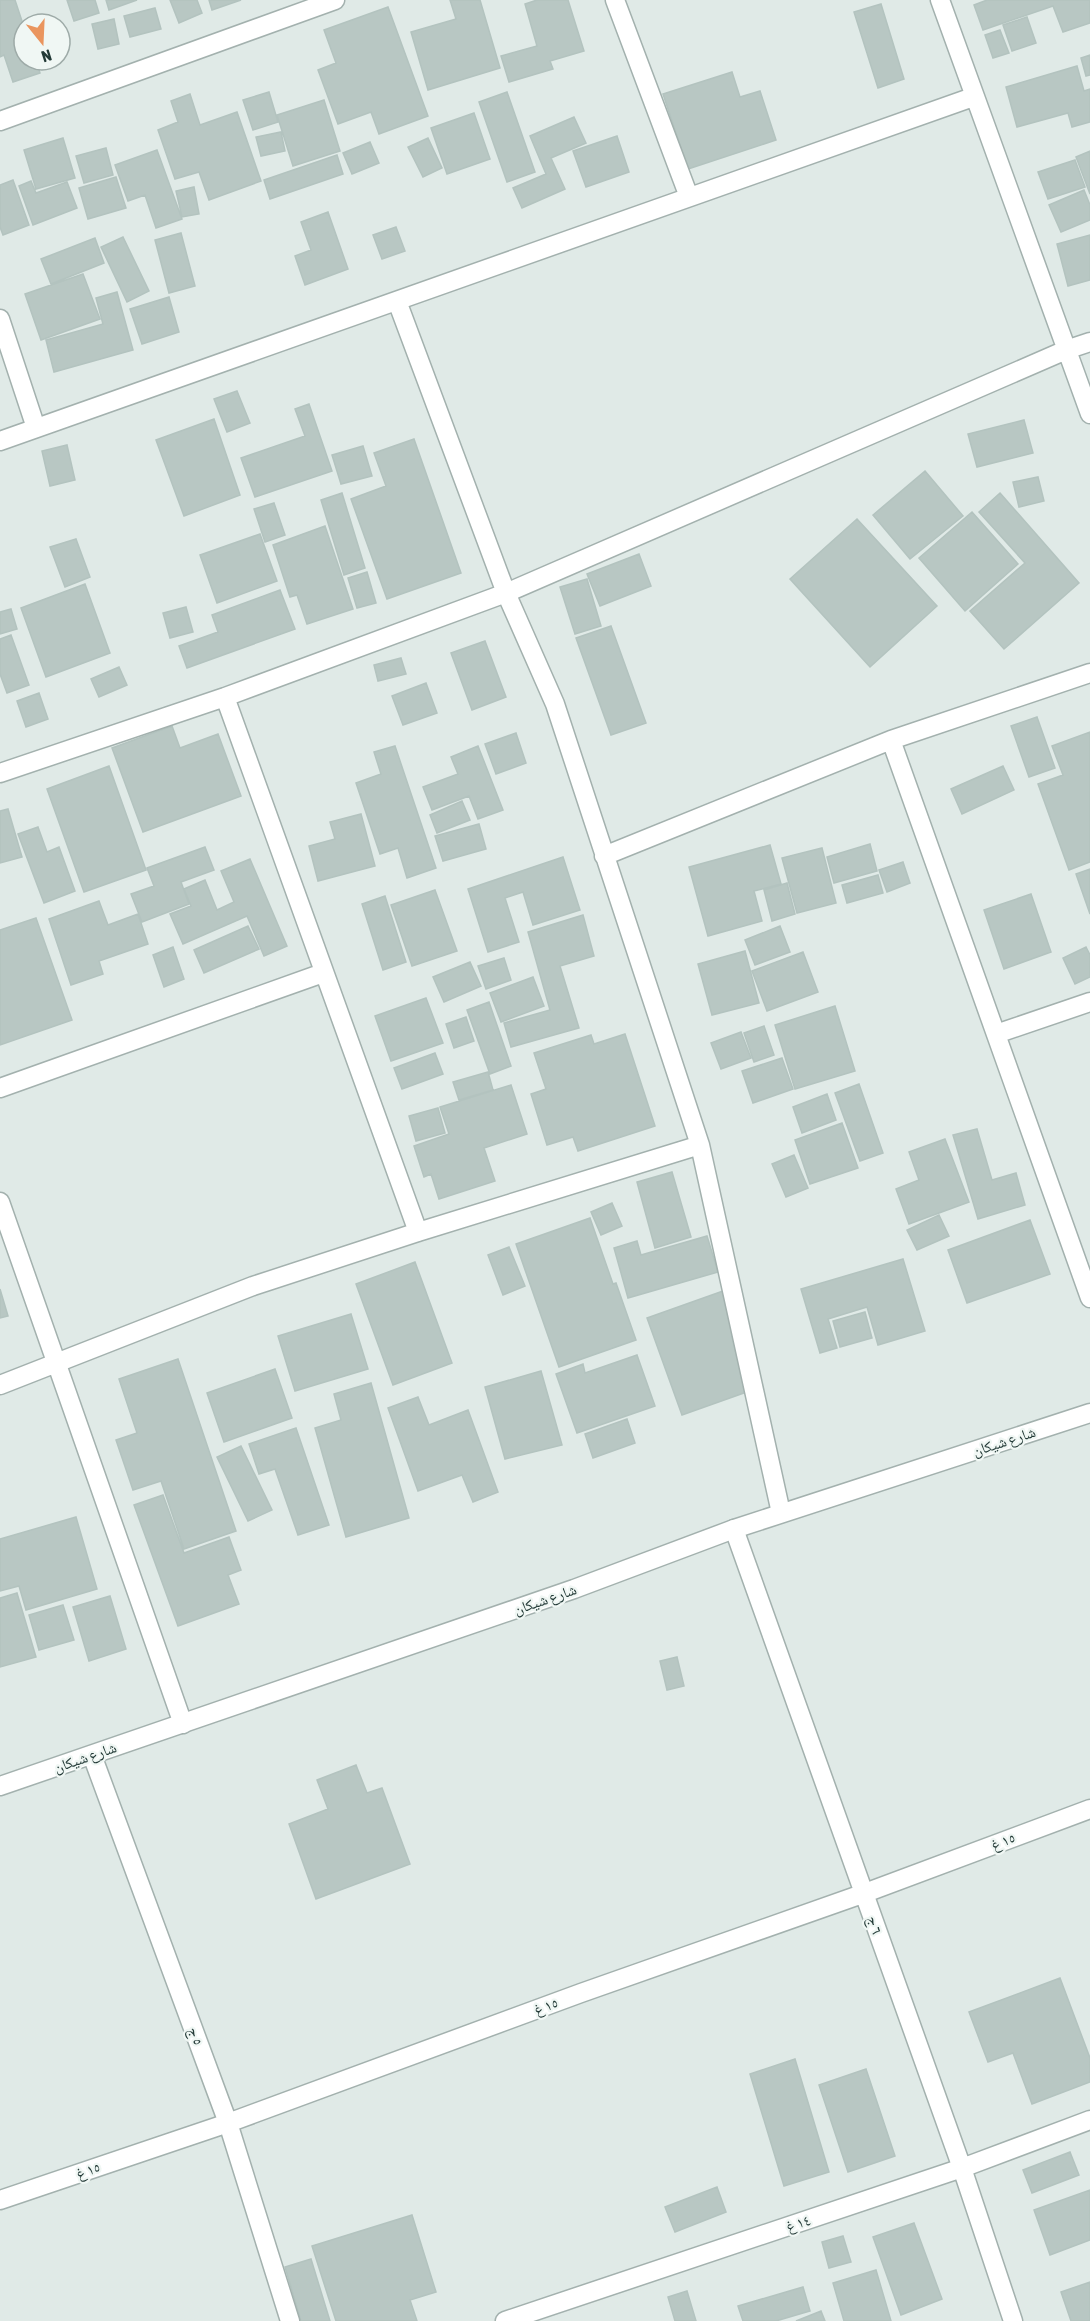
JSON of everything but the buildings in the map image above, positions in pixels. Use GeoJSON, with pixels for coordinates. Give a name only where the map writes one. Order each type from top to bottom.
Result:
{"type":"FeatureCollection","features":[{"type":"Feature","properties":{"kind":"street"},"geometry":{"type":"LineString","coordinates":[[0,121],[335,0]]}},
{"type":"Feature","properties":{"kind":"street"},"geometry":{"type":"LineString","coordinates":[[615,0],[689,197]]}},
{"type":"Feature","properties":{"kind":"street"},"geometry":{"type":"LineString","coordinates":[[940,0],[1090,414]]}},
{"type":"Feature","properties":{"kind":"street"},"geometry":{"type":"LineString","coordinates":[[0,441],[974,97]]}},
{"type":"Feature","properties":{"kind":"street"},"geometry":{"type":"LineString","coordinates":[[396,301],[506,593],[555,704],[700,1145],[781,1513]]}},
{"type":"Feature","properties":{"kind":"street"},"geometry":{"type":"LineString","coordinates":[[0,319],[36,428]]}},
{"type":"Feature","properties":{"kind":"street"},"geometry":{"type":"LineString","coordinates":[[0,773],[225,697],[506,593],[1066,350],[1090,342]]}},
{"type":"Feature","properties":{"kind":"street"},"geometry":{"type":"LineString","coordinates":[[604,856],[891,740],[1090,673]]}},
{"type":"Feature","properties":{"kind":"street"},"geometry":{"type":"LineString","coordinates":[[225,697],[323,974],[418,1232]]}},
{"type":"Feature","properties":{"kind":"street"},"geometry":{"type":"LineString","coordinates":[[891,740],[1090,1298]]}},
{"type":"Feature","properties":{"kind":"street"},"geometry":{"type":"LineString","coordinates":[[0,1088],[323,974]]}},
{"type":"Feature","properties":{"kind":"street"},"geometry":{"type":"LineString","coordinates":[[996,1034],[1090,1002]]}},
{"type":"Feature","properties":{"kind":"street"},"geometry":{"type":"LineString","coordinates":[[0,1385],[253,1286],[418,1232],[700,1145]]}},
{"type":"Feature","properties":{"kind":"street"},"geometry":{"type":"LineString","coordinates":[[0,1202],[183,1724]]}},
{"type":"Feature","properties":{"kind":"street","name":"شارع شيكان"},"geometry":{"type":"LineString","coordinates":[[0,1786],[574,1590],[734,1529],[1090,1413]]}},
{"type":"Feature","properties":{"kind":"street","name":"٦ ج"},"geometry":{"type":"LineString","coordinates":[[734,1529],[962,2169],[1013,2321]]}},
{"type":"Feature","properties":{"kind":"street","name":"٥ ج"},"geometry":{"type":"LineString","coordinates":[[92,1755],[228,2123],[290,2321]]}},
{"type":"Feature","properties":{"kind":"street","name":"١٥ غ"},"geometry":{"type":"LineString","coordinates":[[0,2200],[228,2123],[1090,1809]]}},
{"type":"Feature","properties":{"kind":"street","name":"١٤ غ"},"geometry":{"type":"LineString","coordinates":[[505,2321],[962,2169],[1090,2120]]}}]}
